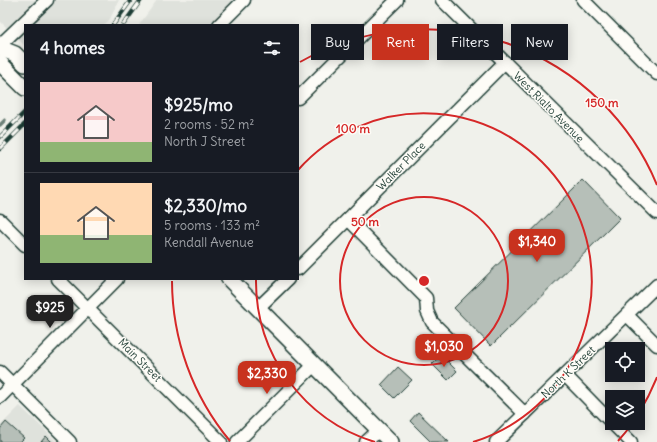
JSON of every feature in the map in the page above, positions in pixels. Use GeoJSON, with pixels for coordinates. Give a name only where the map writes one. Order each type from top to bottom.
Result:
{"type":"FeatureCollection","features":[{"type":"Feature","properties":{"kind":"main road"},"geometry":{"type":"LineString","coordinates":[[0,47],[15,54],[24,63]]}},
{"type":"Feature","properties":{"kind":"main road"},"geometry":{"type":"LineString","coordinates":[[0,63],[24,87]]}},
{"type":"Feature","properties":{"kind":"main road"},"geometry":{"type":"LineString","coordinates":[[230,280],[391,442]]}},
{"type":"Feature","properties":{"kind":"street"},"geometry":{"type":"LineString","coordinates":[[0,47],[47,0]]}},
{"type":"Feature","properties":{"kind":"street"},"geometry":{"type":"LineString","coordinates":[[221,24],[244,0]]}},
{"type":"Feature","properties":{"kind":"street"},"geometry":{"type":"LineString","coordinates":[[299,97],[397,0]]}},
{"type":"Feature","properties":{"kind":"street","name":"West Rialto Avenue"},"geometry":{"type":"LineString","coordinates":[[442,0],[657,213]]}},
{"type":"Feature","properties":{"kind":"street"},"geometry":{"type":"LineString","coordinates":[[583,0],[657,74]]}},
{"type":"Feature","properties":{"kind":"street","name":"Walker Place"},"geometry":{"type":"LineString","coordinates":[[299,268],[505,62]]}},
{"type":"Feature","properties":{"kind":"street"},"geometry":{"type":"LineString","coordinates":[[348,219],[426,298],[427,311],[432,322],[525,414]]}},
{"type":"Feature","properties":{"kind":"street"},"geometry":{"type":"LineString","coordinates":[[0,220],[24,245]]}},
{"type":"Feature","properties":{"kind":"street","name":"Main Street"},"geometry":{"type":"LineString","coordinates":[[59,280],[221,442]]}},
{"type":"Feature","properties":{"kind":"street"},"geometry":{"type":"LineString","coordinates":[[0,397],[116,280]]}},
{"type":"Feature","properties":{"kind":"street"},"geometry":{"type":"LineString","coordinates":[[258,308],[287,280]]}},
{"type":"Feature","properties":{"kind":"street","name":"North K Street"},"geometry":{"type":"LineString","coordinates":[[505,439],[525,414],[657,285]]}},
{"type":"Feature","properties":{"kind":"street"},"geometry":{"type":"LineString","coordinates":[[627,315],[657,345]]}},
{"type":"Feature","properties":{"kind":"street"},"geometry":{"type":"LineString","coordinates":[[237,442],[314,365]]}},
{"type":"Feature","properties":{"kind":"street"},"geometry":{"type":"LineString","coordinates":[[0,372],[70,442]]}},
{"type":"Feature","properties":{"kind":"street"},"geometry":{"type":"LineString","coordinates":[[565,375],[605,416]]}},
{"type":"Feature","properties":{"kind":"street"},"geometry":{"type":"LineString","coordinates":[[366,442],[379,430]]}},
{"type":"Feature","properties":{"kind":"street"},"geometry":{"type":"LineString","coordinates":[[619,430],[631,442]]}},
{"type":"Feature","properties":{"kind":"shaded area"},"geometry":{"type":"Polygon","coordinates":[[[0,0],[119,0],[110,19],[105,24],[24,24],[24,45],[0,21],[0,0]]]}},
{"type":"Feature","properties":{"kind":"shaded area"},"geometry":{"type":"Polygon","coordinates":[[[157,0],[237,0],[213,24],[140,24],[157,0]]]}},
{"type":"Feature","properties":{"kind":"shaded area"},"geometry":{"type":"Polygon","coordinates":[[[20,406],[57,442],[0,442],[0,426],[20,406]]]}},
{"type":"Feature","properties":{"kind":"building"},"geometry":{"type":"Polygon","coordinates":[[[583,180],[620,218],[491,346],[454,308],[583,180]]]}},
{"type":"Feature","properties":{"kind":"building"},"geometry":{"type":"Polygon","coordinates":[[[441,355],[457,371],[448,380],[432,364],[441,355]]]}},
{"type":"Feature","properties":{"kind":"building"},"geometry":{"type":"Polygon","coordinates":[[[398,367],[412,380],[394,398],[381,385],[398,367]]]}},
{"type":"Feature","properties":{"kind":"building"},"geometry":{"type":"Polygon","coordinates":[[[418,412],[449,442],[431,442],[410,421],[418,412]]]}},
{"type":"Feature","properties":{"kind":"building"},"geometry":{"type":"Polygon","coordinates":[[[6,422],[24,438],[20,442],[0,442],[0,429],[6,422]]]}},
{"type":"Feature","properties":{"kind":"building"},"geometry":{"type":"Polygon","coordinates":[[[46,436],[52,442],[41,442],[46,436]]]}},
{"type":"Feature","properties":{"kind":"waterway"},"geometry":{"type":"LineString","coordinates":[[0,125],[5,120]]}},
{"type":"Feature","properties":{"kind":"railway"},"geometry":{"type":"LineString","coordinates":[[114,24],[131,0]]}},
{"type":"Feature","properties":{"kind":"railway"},"geometry":{"type":"LineString","coordinates":[[124,24],[141,0]]}},
{"type":"Feature","properties":{"kind":"railway"},"geometry":{"type":"LineString","coordinates":[[0,137],[24,113]]}},
{"type":"Feature","properties":{"kind":"railway"},"geometry":{"type":"LineString","coordinates":[[0,149],[24,125]]}}]}
